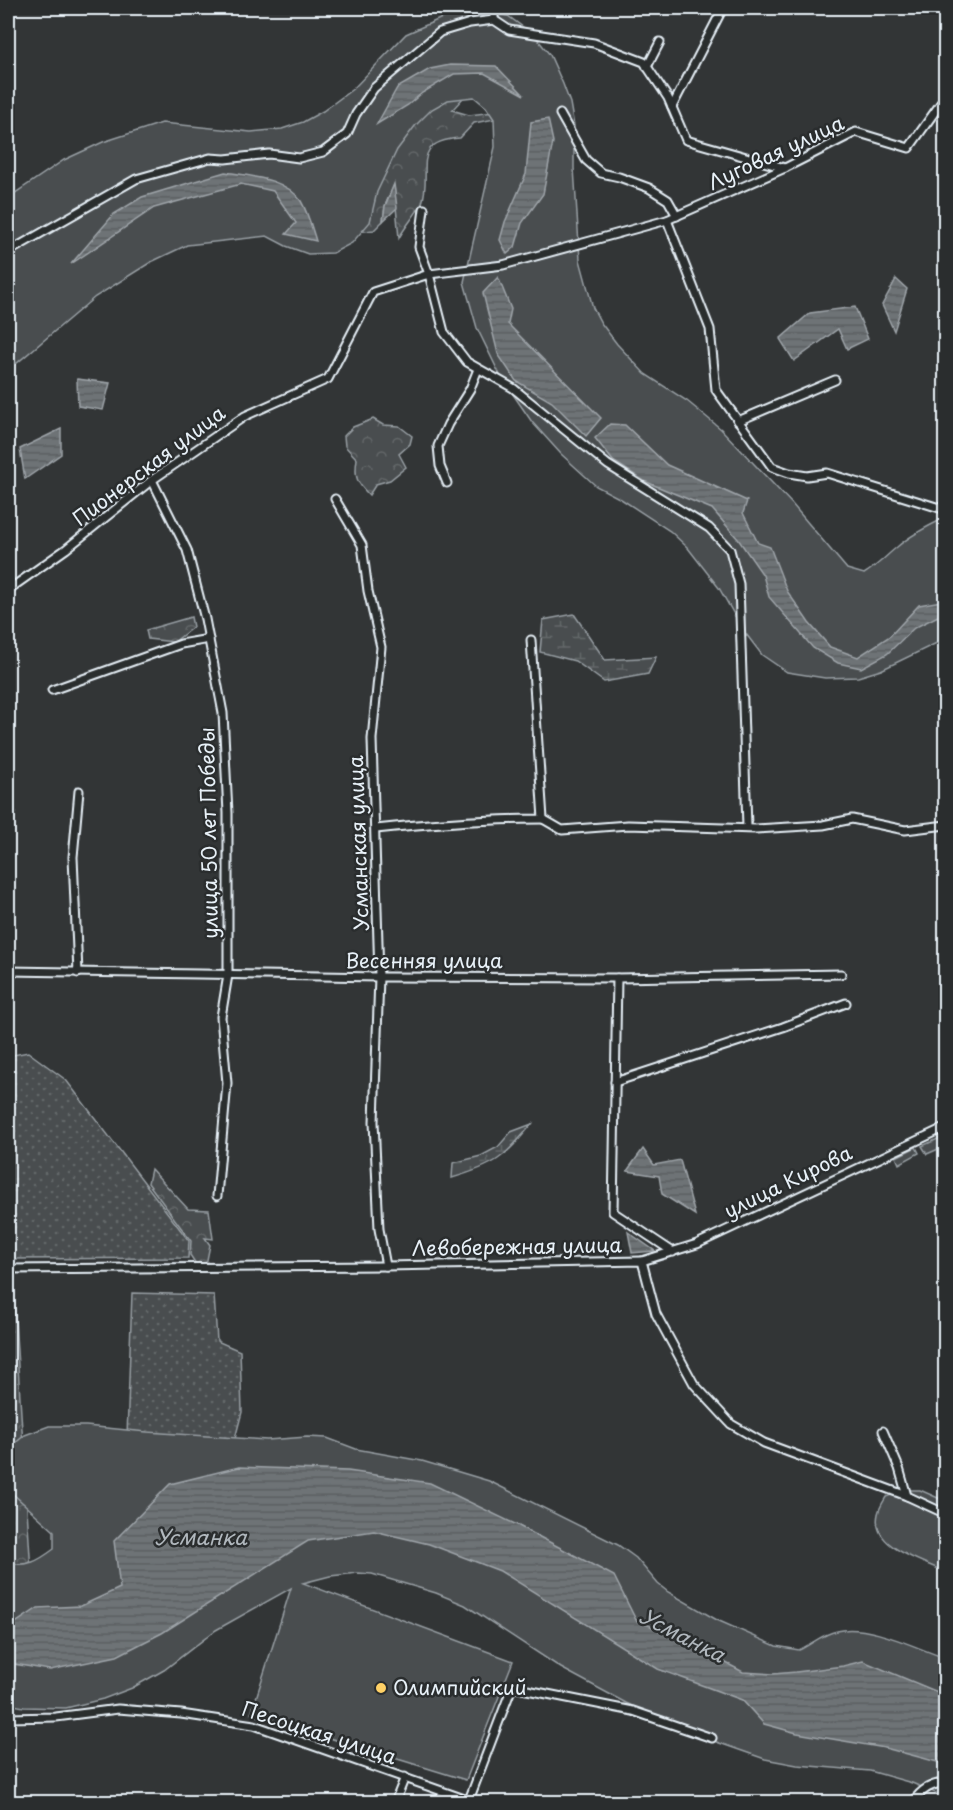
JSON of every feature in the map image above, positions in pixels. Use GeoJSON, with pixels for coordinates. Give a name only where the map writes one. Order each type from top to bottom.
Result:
{"type":"FeatureCollection","features":[{"type":"Feature","properties":{"kind":"street"},"geometry":{"type":"LineString","coordinates":[[494,8],[494,20]]}},
{"type":"Feature","properties":{"kind":"street"},"geometry":{"type":"LineString","coordinates":[[672,107],[723,8]]}},
{"type":"Feature","properties":{"kind":"street"},"geometry":{"type":"LineString","coordinates":[[8,252],[136,179],[210,158],[225,159],[269,154],[299,158],[323,152],[346,134],[374,87],[440,32],[470,23],[494,20],[509,30],[594,42],[644,62],[669,98],[686,140],[785,168]]}},
{"type":"Feature","properties":{"kind":"street"},"geometry":{"type":"LineString","coordinates":[[647,67],[660,42]]}},
{"type":"Feature","properties":{"kind":"street","name":"Луговая улица"},"geometry":{"type":"LineString","coordinates":[[373,292],[429,274],[502,265],[667,220],[785,168],[856,132],[909,147],[945,96]]}},
{"type":"Feature","properties":{"kind":"street"},"geometry":{"type":"LineString","coordinates":[[560,114],[586,159],[601,173],[649,188],[668,200],[677,216]]}},
{"type":"Feature","properties":{"kind":"street"},"geometry":{"type":"LineString","coordinates":[[424,209],[418,247],[429,274],[444,332],[467,363],[513,388],[608,465],[709,528],[730,550],[739,585],[747,827]]}},
{"type":"Feature","properties":{"kind":"street"},"geometry":{"type":"LineString","coordinates":[[667,220],[710,329],[716,390],[772,467],[807,476],[828,473],[945,510]]}},
{"type":"Feature","properties":{"kind":"street","name":"Пионерская улица"},"geometry":{"type":"LineString","coordinates":[[8,590],[66,549],[152,480],[245,416],[328,379],[373,292]]}},
{"type":"Feature","properties":{"kind":"street"},"geometry":{"type":"LineString","coordinates":[[447,483],[440,466],[438,446],[478,369]]}},
{"type":"Feature","properties":{"kind":"street"},"geometry":{"type":"LineString","coordinates":[[738,420],[835,380]]}},
{"type":"Feature","properties":{"kind":"street","name":"улица 50 лет Победы"},"geometry":{"type":"LineString","coordinates":[[152,480],[187,550],[209,639],[223,713],[228,813],[228,975],[221,1017],[226,1083],[217,1196]]}},
{"type":"Feature","properties":{"kind":"street","name":"Усманская улица"},"geometry":{"type":"LineString","coordinates":[[335,499],[362,545],[368,591],[381,647],[372,739],[380,977],[374,1122],[379,1229],[386,1266]]}},
{"type":"Feature","properties":{"kind":"street"},"geometry":{"type":"LineString","coordinates":[[52,690],[181,644],[209,639]]}},
{"type":"Feature","properties":{"kind":"street"},"geometry":{"type":"LineString","coordinates":[[531,640],[543,819]]}},
{"type":"Feature","properties":{"kind":"street"},"geometry":{"type":"LineString","coordinates":[[78,973],[73,857],[79,791]]}},
{"type":"Feature","properties":{"kind":"street"},"geometry":{"type":"LineString","coordinates":[[376,829],[493,819],[543,819],[562,830],[628,825],[756,829],[824,825],[852,819],[905,830],[945,825]]}},
{"type":"Feature","properties":{"kind":"street","name":"Весенняя улица"},"geometry":{"type":"LineString","coordinates":[[8,971],[617,978],[841,974]]}},
{"type":"Feature","properties":{"kind":"street"},"geometry":{"type":"LineString","coordinates":[[617,978],[613,1212],[674,1252]]}},
{"type":"Feature","properties":{"kind":"street"},"geometry":{"type":"LineString","coordinates":[[615,1082],[783,1027],[846,1003]]}},
{"type":"Feature","properties":{"kind":"street","name":"улица Кирова"},"geometry":{"type":"LineString","coordinates":[[642,1261],[697,1244],[945,1127]]}},
{"type":"Feature","properties":{"kind":"street","name":"Левобережная улица"},"geometry":{"type":"LineString","coordinates":[[8,1269],[642,1261],[656,1314],[688,1374],[694,1384],[731,1424],[764,1443],[907,1496],[945,1514]]}},
{"type":"Feature","properties":{"kind":"street"},"geometry":{"type":"LineString","coordinates":[[883,1431],[899,1468],[907,1496]]}},
{"type":"Feature","properties":{"kind":"street","name":"Песоцкая улица"},"geometry":{"type":"LineString","coordinates":[[8,1718],[56,1718],[117,1710],[192,1715],[254,1725],[471,1801],[512,1687],[633,1711],[712,1738]]}},
{"type":"Feature","properties":{"kind":"street","name":"Песоцкая улица"},"geometry":{"type":"LineString","coordinates":[[395,1803],[405,1778]]}},
{"type":"Feature","properties":{"kind":"street"},"geometry":{"type":"LineString","coordinates":[[913,1803],[932,1785],[945,1782]]}},
{"type":"Feature","properties":{"kind":"green space"},"geometry":{"type":"Polygon","coordinates":[[[471,10],[508,16],[535,36],[550,55],[563,84],[570,103],[574,126],[574,168],[580,260],[593,308],[601,323],[645,374],[687,401],[721,429],[792,504],[847,569],[864,574],[908,538],[945,518],[945,639],[881,670],[858,677],[825,678],[787,672],[762,655],[743,630],[719,588],[688,548],[670,531],[621,499],[596,486],[561,454],[532,422],[501,377],[477,328],[464,282],[495,147],[494,119],[486,107],[474,97],[448,100],[432,109],[415,126],[397,150],[377,192],[370,222],[352,243],[333,253],[308,254],[267,236],[187,245],[151,262],[95,297],[17,363],[8,367],[8,198],[64,160],[103,142],[162,123],[251,132],[282,129],[303,122],[323,111],[354,88],[406,34],[442,18],[471,10]]]}},
{"type":"Feature","properties":{"kind":"green space"},"geometry":{"type":"Polygon","coordinates":[[[473,93],[463,98],[452,110],[469,115],[494,112],[495,119],[474,123],[460,138],[434,145],[428,152],[422,203],[399,238],[394,185],[385,206],[383,221],[374,230],[348,233],[362,113],[473,93]]]}},
{"type":"Feature","properties":{"kind":"green space"},"geometry":{"type":"Polygon","coordinates":[[[373,419],[383,425],[399,426],[412,436],[410,444],[399,454],[406,467],[390,480],[376,484],[369,495],[357,479],[357,459],[345,446],[344,436],[353,427],[373,419]]]}},
{"type":"Feature","properties":{"kind":"green space"},"geometry":{"type":"Polygon","coordinates":[[[574,614],[605,660],[656,657],[648,674],[604,682],[575,661],[540,652],[543,620],[574,614]]]}},
{"type":"Feature","properties":{"kind":"green space"},"geometry":{"type":"Polygon","coordinates":[[[191,617],[193,627],[174,642],[148,639],[146,630],[191,617]]]}},
{"type":"Feature","properties":{"kind":"green space"},"geometry":{"type":"Polygon","coordinates":[[[8,794],[16,813],[8,825],[8,794]]]}},
{"type":"Feature","properties":{"kind":"green space"},"geometry":{"type":"Polygon","coordinates":[[[28,1052],[66,1080],[189,1241],[188,1258],[8,1259],[8,1056],[28,1052]]]}},
{"type":"Feature","properties":{"kind":"green space"},"geometry":{"type":"Polygon","coordinates":[[[532,1124],[498,1159],[479,1169],[452,1178],[453,1163],[481,1156],[498,1147],[511,1132],[532,1124]]]}},
{"type":"Feature","properties":{"kind":"green space"},"geometry":{"type":"Polygon","coordinates":[[[940,1138],[943,1147],[927,1154],[922,1146],[940,1138]]]}},
{"type":"Feature","properties":{"kind":"green space"},"geometry":{"type":"Polygon","coordinates":[[[916,1147],[919,1153],[899,1164],[896,1157],[916,1147]]]}},
{"type":"Feature","properties":{"kind":"green space"},"geometry":{"type":"Polygon","coordinates":[[[151,1169],[188,1209],[209,1210],[213,1239],[205,1238],[210,1245],[206,1265],[196,1264],[190,1255],[191,1241],[148,1183],[151,1169]]]}},
{"type":"Feature","properties":{"kind":"green space"},"geometry":{"type":"Polygon","coordinates":[[[13,1287],[33,1604],[8,1611],[8,1292],[13,1287]]]}},
{"type":"Feature","properties":{"kind":"green space"},"geometry":{"type":"Polygon","coordinates":[[[132,1293],[214,1295],[217,1341],[240,1351],[242,1412],[231,1454],[127,1436],[132,1293]]]}},
{"type":"Feature","properties":{"kind":"green space"},"geometry":{"type":"Polygon","coordinates":[[[49,1426],[86,1426],[267,1440],[327,1438],[356,1449],[422,1461],[489,1481],[618,1545],[636,1558],[668,1592],[717,1620],[776,1646],[799,1650],[827,1634],[849,1629],[877,1633],[945,1658],[945,1797],[912,1783],[870,1771],[797,1765],[765,1759],[688,1732],[626,1703],[561,1668],[465,1605],[436,1593],[372,1574],[330,1576],[303,1583],[513,1661],[466,1780],[251,1714],[291,1588],[216,1630],[164,1670],[132,1688],[103,1699],[66,1708],[24,1707],[8,1704],[8,1563],[27,1563],[38,1560],[54,1549],[54,1531],[12,1493],[8,1485],[8,1453],[13,1445],[25,1435],[49,1426]]]}},
{"type":"Feature","properties":{"kind":"green space"},"geometry":{"type":"Polygon","coordinates":[[[903,1490],[920,1490],[945,1501],[945,1572],[901,1552],[882,1536],[878,1526],[880,1507],[886,1497],[903,1490]]]}},
{"type":"Feature","properties":{"kind":"water"},"geometry":{"type":"Polygon","coordinates":[[[450,65],[496,66],[524,95],[484,73],[454,74],[377,124],[397,88],[430,69],[450,65]]]}},
{"type":"Feature","properties":{"kind":"water"},"geometry":{"type":"Polygon","coordinates":[[[548,119],[553,142],[543,194],[522,223],[515,247],[507,254],[500,240],[505,222],[526,174],[531,122],[548,119]]]}},
{"type":"Feature","properties":{"kind":"water"},"geometry":{"type":"Polygon","coordinates":[[[225,172],[266,179],[294,193],[306,210],[316,241],[286,234],[296,223],[273,191],[241,184],[154,208],[71,264],[114,214],[142,197],[225,172]]]}},
{"type":"Feature","properties":{"kind":"water"},"geometry":{"type":"Polygon","coordinates":[[[394,184],[397,208],[383,221],[385,206],[394,184]]]}},
{"type":"Feature","properties":{"kind":"water"},"geometry":{"type":"Polygon","coordinates":[[[498,277],[511,309],[508,324],[601,418],[586,436],[552,402],[516,381],[498,354],[483,293],[498,277]]]}},
{"type":"Feature","properties":{"kind":"water"},"geometry":{"type":"Polygon","coordinates":[[[896,279],[907,289],[894,331],[882,305],[896,279]]]}},
{"type":"Feature","properties":{"kind":"water"},"geometry":{"type":"Polygon","coordinates":[[[855,307],[868,339],[847,349],[838,329],[794,361],[780,339],[810,313],[855,307]]]}},
{"type":"Feature","properties":{"kind":"water"},"geometry":{"type":"Polygon","coordinates":[[[77,379],[110,383],[103,410],[78,406],[77,379]]]}},
{"type":"Feature","properties":{"kind":"water"},"geometry":{"type":"Polygon","coordinates":[[[610,424],[625,425],[667,465],[747,501],[743,513],[758,543],[770,547],[787,591],[809,623],[830,647],[858,657],[890,636],[919,605],[941,601],[944,613],[914,628],[887,654],[861,668],[838,663],[813,648],[769,597],[763,575],[738,539],[712,509],[644,481],[613,461],[595,438],[610,424]]]}},
{"type":"Feature","properties":{"kind":"water"},"geometry":{"type":"Polygon","coordinates":[[[61,429],[61,454],[25,479],[20,449],[61,429]]]}},
{"type":"Feature","properties":{"kind":"water"},"geometry":{"type":"Polygon","coordinates":[[[643,1149],[654,1165],[680,1160],[695,1215],[662,1194],[659,1176],[627,1171],[643,1149]]]}},
{"type":"Feature","properties":{"kind":"water"},"geometry":{"type":"Polygon","coordinates":[[[628,1232],[655,1251],[632,1253],[628,1232]]]}},
{"type":"Feature","properties":{"kind":"water","name":"Усманка"},"geometry":{"type":"Polygon","coordinates":[[[239,1467],[348,1471],[430,1483],[614,1576],[636,1620],[677,1637],[743,1672],[773,1674],[796,1672],[863,1661],[945,1695],[945,1764],[885,1748],[797,1733],[764,1724],[742,1700],[658,1669],[500,1571],[429,1544],[374,1531],[308,1541],[162,1633],[117,1656],[50,1670],[8,1663],[8,1628],[38,1608],[81,1606],[120,1588],[114,1541],[170,1484],[239,1467]]]}},
{"type":"Feature","properties":{"kind":"place","name":"Олимпийский"},"geometry":{"type":"Point","coordinates":[381,1688]}}]}
